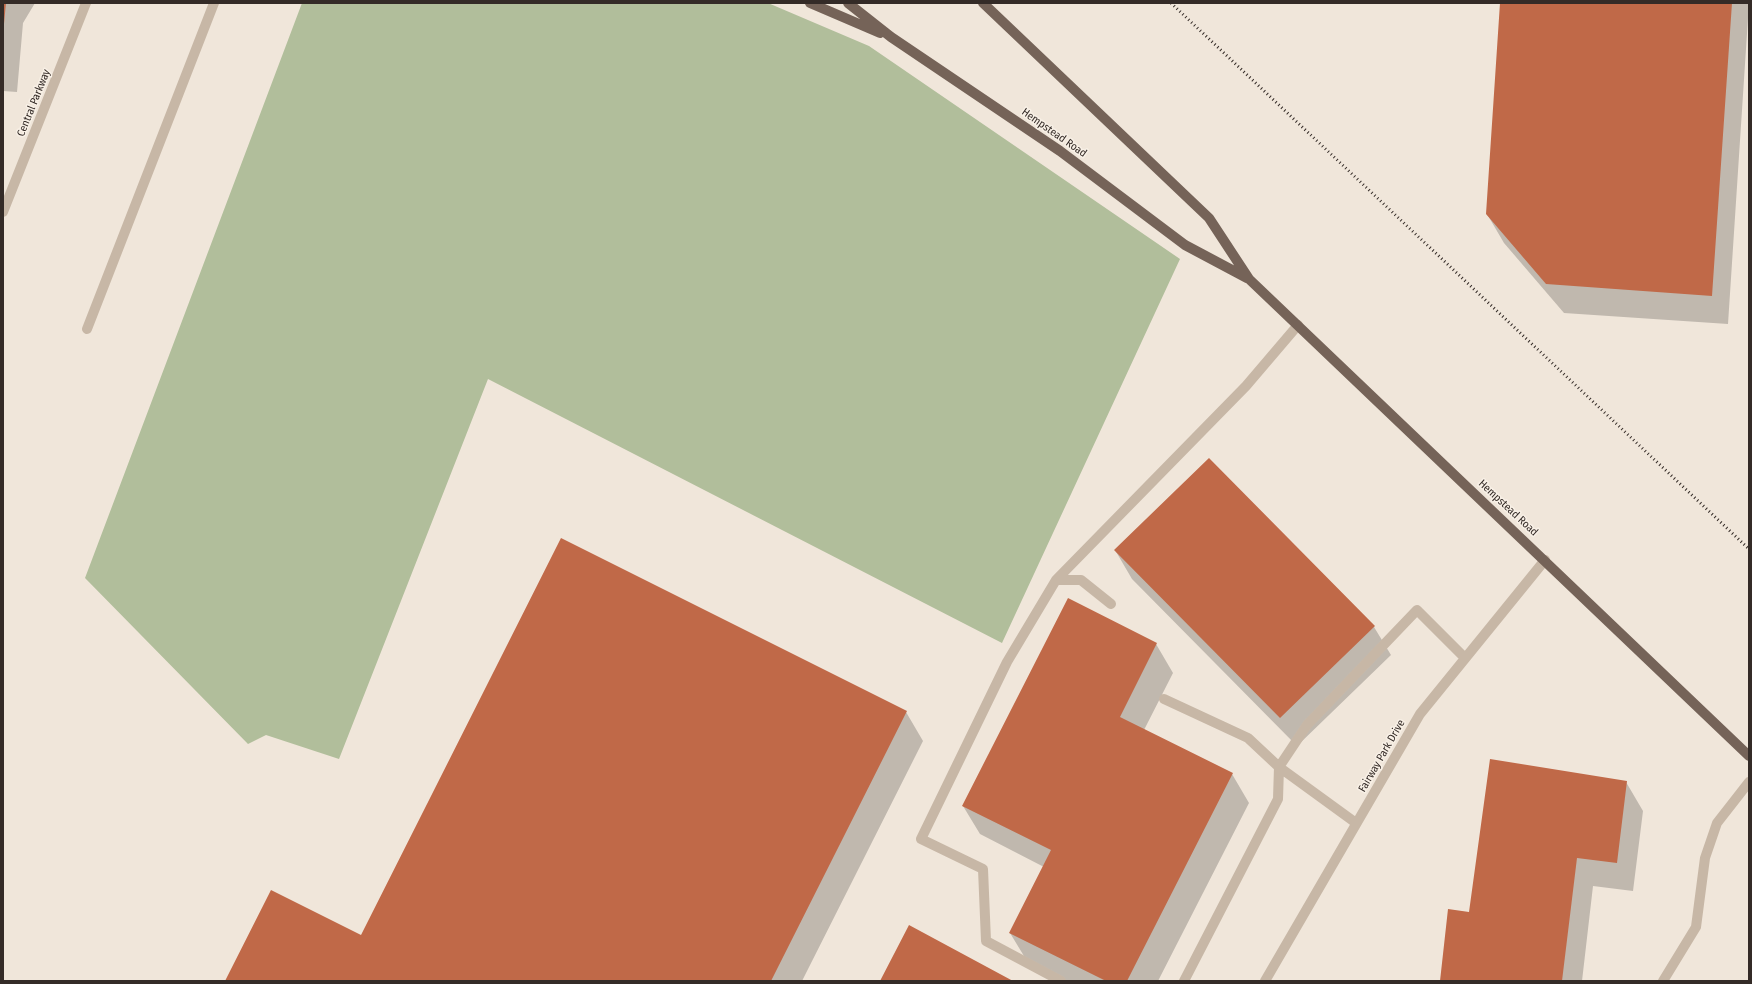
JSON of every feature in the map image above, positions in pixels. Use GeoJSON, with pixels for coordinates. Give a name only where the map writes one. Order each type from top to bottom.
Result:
{"type":"FeatureCollection","features":[{"type":"Feature","properties":{"kind":"main road"},"geometry":{"type":"LineString","coordinates":[[810,3],[891,38]]}},
{"type":"Feature","properties":{"kind":"main road","name":"Hempstead Road"},"geometry":{"type":"LineString","coordinates":[[848,3],[891,38],[1060,151],[1185,245],[1249,279]]}},
{"type":"Feature","properties":{"kind":"main road","name":"Hempstead Road"},"geometry":{"type":"LineString","coordinates":[[983,3],[1209,218],[1249,279],[1546,560],[1749,756]]}},
{"type":"Feature","properties":{"kind":"street","name":"Central Parkway"},"geometry":{"type":"LineString","coordinates":[[3,212],[86,3]]}},
{"type":"Feature","properties":{"kind":"street"},"geometry":{"type":"LineString","coordinates":[[87,329],[214,3]]}},
{"type":"Feature","properties":{"kind":"street"},"geometry":{"type":"LineString","coordinates":[[1061,981],[986,941],[983,869],[922,839],[1007,662],[1056,580],[1246,386],[1298,325]]}},
{"type":"Feature","properties":{"kind":"street","name":"Fairway Park Drive"},"geometry":{"type":"LineString","coordinates":[[1265,981],[1420,714],[1546,560]]}},
{"type":"Feature","properties":{"kind":"street"},"geometry":{"type":"LineString","coordinates":[[1056,580],[1081,580],[1110,604]]}},
{"type":"Feature","properties":{"kind":"street"},"geometry":{"type":"LineString","coordinates":[[1184,981],[1278,799],[1279,766],[1307,725],[1417,610],[1465,658]]}},
{"type":"Feature","properties":{"kind":"street"},"geometry":{"type":"LineString","coordinates":[[1164,698],[1248,738],[1279,766],[1356,824]]}},
{"type":"Feature","properties":{"kind":"street"},"geometry":{"type":"LineString","coordinates":[[1663,981],[1696,927],[1705,858],[1717,823],[1749,782]]}},
{"type":"Feature","properties":{"kind":"green space"},"geometry":{"type":"Polygon","coordinates":[[[302,3],[768,3],[869,46],[1180,259],[1002,643],[488,379],[339,759],[266,735],[248,744],[85,578],[302,3]]]}},
{"type":"Feature","properties":{"kind":"building"},"geometry":{"type":"Polygon","coordinates":[[[3,3],[6,3],[4,24],[3,24],[3,3]]]}},
{"type":"Feature","properties":{"kind":"building"},"geometry":{"type":"Polygon","coordinates":[[[1500,3],[1732,3],[1712,296],[1546,284],[1486,214],[1500,3]]]}},
{"type":"Feature","properties":{"kind":"building"},"geometry":{"type":"Polygon","coordinates":[[[1209,458],[1375,626],[1280,718],[1114,550],[1209,458]]]}},
{"type":"Feature","properties":{"kind":"building"},"geometry":{"type":"Polygon","coordinates":[[[561,538],[907,711],[771,981],[225,981],[271,890],[361,935],[561,538]]]}},
{"type":"Feature","properties":{"kind":"building"},"geometry":{"type":"Polygon","coordinates":[[[1068,598],[1157,643],[1120,717],[1233,773],[1127,981],[1106,981],[1009,933],[1051,850],[962,806],[1068,598]]]}},
{"type":"Feature","properties":{"kind":"building"},"geometry":{"type":"Polygon","coordinates":[[[1490,759],[1627,781],[1617,863],[1577,858],[1562,981],[1440,981],[1448,909],[1469,912],[1490,759]]]}},
{"type":"Feature","properties":{"kind":"building"},"geometry":{"type":"Polygon","coordinates":[[[909,925],[1013,981],[880,981],[909,925]]]}},
{"type":"Feature","properties":{"kind":"railway"},"geometry":{"type":"LineString","coordinates":[[1171,3],[1749,549]]}}]}
